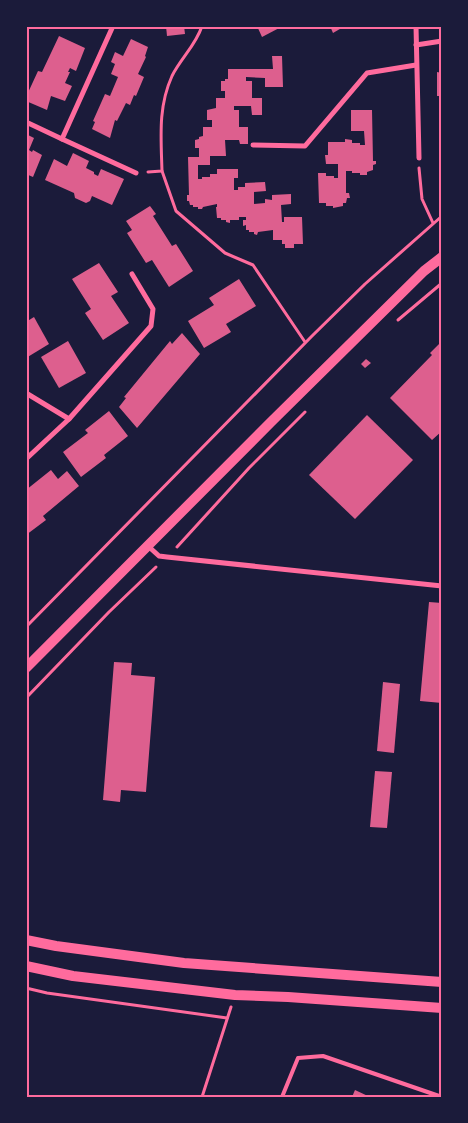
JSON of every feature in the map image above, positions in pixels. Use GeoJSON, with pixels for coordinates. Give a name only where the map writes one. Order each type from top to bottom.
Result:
{"type":"FeatureCollection","features":[{"type":"Feature","properties":{"kind":"main road"},"geometry":{"type":"LineString","coordinates":[[26,668],[390,304],[424,271],[442,257]]}},
{"type":"Feature","properties":{"kind":"main road"},"geometry":{"type":"LineString","coordinates":[[26,940],[56,946],[184,963],[442,982]]}},
{"type":"Feature","properties":{"kind":"main road"},"geometry":{"type":"LineString","coordinates":[[26,966],[73,976],[226,994],[442,1008]]}},
{"type":"Feature","properties":{"kind":"street"},"geometry":{"type":"LineString","coordinates":[[62,139],[113,26]]}},
{"type":"Feature","properties":{"kind":"street"},"geometry":{"type":"LineString","coordinates":[[416,26],[418,158]]}},
{"type":"Feature","properties":{"kind":"street"},"geometry":{"type":"LineString","coordinates":[[416,45],[442,41]]}},
{"type":"Feature","properties":{"kind":"street"},"geometry":{"type":"LineString","coordinates":[[253,145],[305,146],[368,73],[416,65]]}},
{"type":"Feature","properties":{"kind":"street"},"geometry":{"type":"LineString","coordinates":[[26,122],[136,173]]}},
{"type":"Feature","properties":{"kind":"street"},"geometry":{"type":"LineString","coordinates":[[26,459],[69,419],[151,326],[152,309],[132,274]]}},
{"type":"Feature","properties":{"kind":"street"},"geometry":{"type":"LineString","coordinates":[[26,393],[69,419]]}},
{"type":"Feature","properties":{"kind":"street"},"geometry":{"type":"LineString","coordinates":[[148,546],[159,556],[442,586]]}},
{"type":"Feature","properties":{"kind":"lane"},"geometry":{"type":"LineString","coordinates":[[282,1097],[298,1058],[323,1056],[442,1097]]}},
{"type":"Feature","properties":{"kind":"path"},"geometry":{"type":"LineString","coordinates":[[202,26],[200,35],[173,75],[161,110],[162,171],[176,211],[225,252],[253,265],[305,342]]}},
{"type":"Feature","properties":{"kind":"path"},"geometry":{"type":"LineString","coordinates":[[418,158],[422,199],[433,223]]}},
{"type":"Feature","properties":{"kind":"path"},"geometry":{"type":"LineString","coordinates":[[136,173],[162,171]]}},
{"type":"Feature","properties":{"kind":"path"},"geometry":{"type":"LineString","coordinates":[[26,626],[305,342],[365,284],[442,216]]}},
{"type":"Feature","properties":{"kind":"path"},"geometry":{"type":"LineString","coordinates":[[394,323],[442,283]]}},
{"type":"Feature","properties":{"kind":"path"},"geometry":{"type":"LineString","coordinates":[[26,698],[109,612],[167,557],[249,468],[308,409]]}},
{"type":"Feature","properties":{"kind":"path"},"geometry":{"type":"LineString","coordinates":[[26,988],[47,993],[227,1018],[202,1097]]}},
{"type":"Feature","properties":{"kind":"building"},"geometry":{"type":"Polygon","coordinates":[[[166,26],[184,26],[185,34],[167,36],[166,26]]]}},
{"type":"Feature","properties":{"kind":"building"},"geometry":{"type":"Polygon","coordinates":[[[257,26],[283,26],[262,37],[257,26]]]}},
{"type":"Feature","properties":{"kind":"building"},"geometry":{"type":"Polygon","coordinates":[[[330,26],[345,26],[333,33],[330,26]]]}},
{"type":"Feature","properties":{"kind":"building"},"geometry":{"type":"Polygon","coordinates":[[[59,36],[85,48],[76,71],[70,68],[68,72],[70,72],[65,83],[72,86],[65,101],[51,96],[47,110],[26,101],[26,97],[38,71],[42,72],[59,36]]]}},
{"type":"Feature","properties":{"kind":"building"},"geometry":{"type":"Polygon","coordinates":[[[131,39],[148,47],[146,57],[138,74],[144,77],[130,105],[126,103],[117,121],[115,120],[110,138],[92,129],[95,122],[93,121],[105,94],[110,96],[118,77],[111,74],[115,64],[111,62],[115,52],[123,56],[131,39]]]}},
{"type":"Feature","properties":{"kind":"building"},"geometry":{"type":"Polygon","coordinates":[[[272,56],[282,56],[283,87],[265,87],[265,78],[246,77],[246,81],[252,81],[252,98],[262,98],[262,115],[252,115],[251,106],[234,106],[234,110],[239,110],[239,127],[248,127],[248,144],[240,144],[239,140],[225,140],[226,156],[210,156],[210,165],[198,165],[198,179],[210,177],[210,174],[217,174],[217,169],[238,169],[238,178],[234,178],[234,190],[238,190],[238,187],[245,187],[245,183],[265,182],[266,191],[254,192],[254,204],[265,203],[265,199],[272,200],[272,195],[291,194],[291,204],[281,205],[282,222],[284,222],[284,217],[302,217],[303,244],[294,244],[294,248],[285,248],[282,240],[273,240],[273,230],[258,232],[257,235],[254,232],[249,232],[249,230],[246,230],[246,225],[243,226],[243,220],[246,220],[246,217],[239,217],[239,220],[230,220],[230,223],[217,218],[217,204],[198,209],[198,207],[193,207],[187,201],[187,195],[189,195],[188,157],[199,157],[199,148],[195,148],[195,140],[203,136],[203,127],[212,127],[212,120],[207,120],[207,110],[216,108],[216,98],[225,98],[225,91],[221,91],[221,81],[228,79],[228,69],[273,69],[272,56]]]}},
{"type":"Feature","properties":{"kind":"building"},"geometry":{"type":"Polygon","coordinates":[[[437,72],[442,73],[442,96],[437,96],[437,72]]]}},
{"type":"Feature","properties":{"kind":"building"},"geometry":{"type":"Polygon","coordinates":[[[351,110],[372,110],[373,161],[376,161],[376,164],[373,165],[373,170],[367,172],[367,175],[346,171],[346,193],[349,193],[350,198],[347,198],[343,206],[333,208],[333,206],[326,206],[326,203],[319,203],[318,173],[326,173],[326,176],[338,178],[338,164],[326,164],[325,155],[328,155],[328,142],[345,142],[345,139],[352,140],[352,143],[365,145],[364,131],[351,131],[351,110]]]}},
{"type":"Feature","properties":{"kind":"building"},"geometry":{"type":"Polygon","coordinates":[[[26,134],[34,138],[29,150],[42,155],[33,177],[26,174],[26,134]]]}},
{"type":"Feature","properties":{"kind":"building"},"geometry":{"type":"Polygon","coordinates":[[[73,153],[89,161],[86,168],[94,172],[94,174],[98,176],[101,169],[124,179],[112,205],[92,196],[90,201],[86,203],[75,198],[74,193],[45,180],[54,159],[67,166],[73,153]]]}},
{"type":"Feature","properties":{"kind":"building"},"geometry":{"type":"Polygon","coordinates":[[[150,206],[156,214],[153,216],[172,246],[176,244],[193,271],[169,287],[152,260],[146,263],[127,233],[132,230],[126,221],[150,206]]]}},
{"type":"Feature","properties":{"kind":"building"},"geometry":{"type":"Polygon","coordinates":[[[99,263],[118,292],[111,296],[129,323],[103,340],[85,313],[91,309],[72,279],[99,263]]]}},
{"type":"Feature","properties":{"kind":"building"},"geometry":{"type":"Polygon","coordinates":[[[239,279],[256,306],[226,324],[231,332],[204,348],[188,321],[214,305],[209,298],[239,279]]]}},
{"type":"Feature","properties":{"kind":"building"},"geometry":{"type":"Polygon","coordinates":[[[34,317],[49,344],[26,358],[26,322],[34,317]]]}},
{"type":"Feature","properties":{"kind":"building"},"geometry":{"type":"Polygon","coordinates":[[[182,333],[200,354],[137,428],[119,407],[126,398],[124,397],[170,341],[172,344],[182,333]]]}},
{"type":"Feature","properties":{"kind":"building"},"geometry":{"type":"Polygon","coordinates":[[[68,341],[86,373],[59,388],[41,357],[68,341]]]}},
{"type":"Feature","properties":{"kind":"building"},"geometry":{"type":"Polygon","coordinates":[[[442,341],[442,431],[432,440],[390,398],[432,355],[430,353],[442,341]]]}},
{"type":"Feature","properties":{"kind":"building"},"geometry":{"type":"Polygon","coordinates":[[[366,359],[371,363],[365,368],[361,364],[366,359]]]}},
{"type":"Feature","properties":{"kind":"building"},"geometry":{"type":"Polygon","coordinates":[[[109,411],[128,436],[104,455],[106,458],[81,477],[63,452],[88,433],[85,430],[109,411]]]}},
{"type":"Feature","properties":{"kind":"building"},"geometry":{"type":"Polygon","coordinates":[[[367,415],[413,460],[355,519],[309,475],[367,415]]]}},
{"type":"Feature","properties":{"kind":"building"},"geometry":{"type":"Polygon","coordinates":[[[51,470],[58,479],[67,471],[79,486],[43,516],[46,520],[26,535],[26,490],[51,470]]]}},
{"type":"Feature","properties":{"kind":"building"},"geometry":{"type":"Polygon","coordinates":[[[429,602],[442,603],[442,703],[420,701],[429,602]]]}},
{"type":"Feature","properties":{"kind":"building"},"geometry":{"type":"Polygon","coordinates":[[[114,662],[132,663],[131,675],[155,677],[146,792],[121,790],[120,802],[103,800],[114,662]]]}},
{"type":"Feature","properties":{"kind":"building"},"geometry":{"type":"Polygon","coordinates":[[[383,682],[400,684],[394,753],[377,751],[383,682]]]}},
{"type":"Feature","properties":{"kind":"building"},"geometry":{"type":"Polygon","coordinates":[[[375,771],[392,772],[387,828],[370,827],[375,771]]]}},
{"type":"Feature","properties":{"kind":"building"},"geometry":{"type":"Polygon","coordinates":[[[355,1090],[370,1097],[352,1097],[355,1090]]]}}]}
